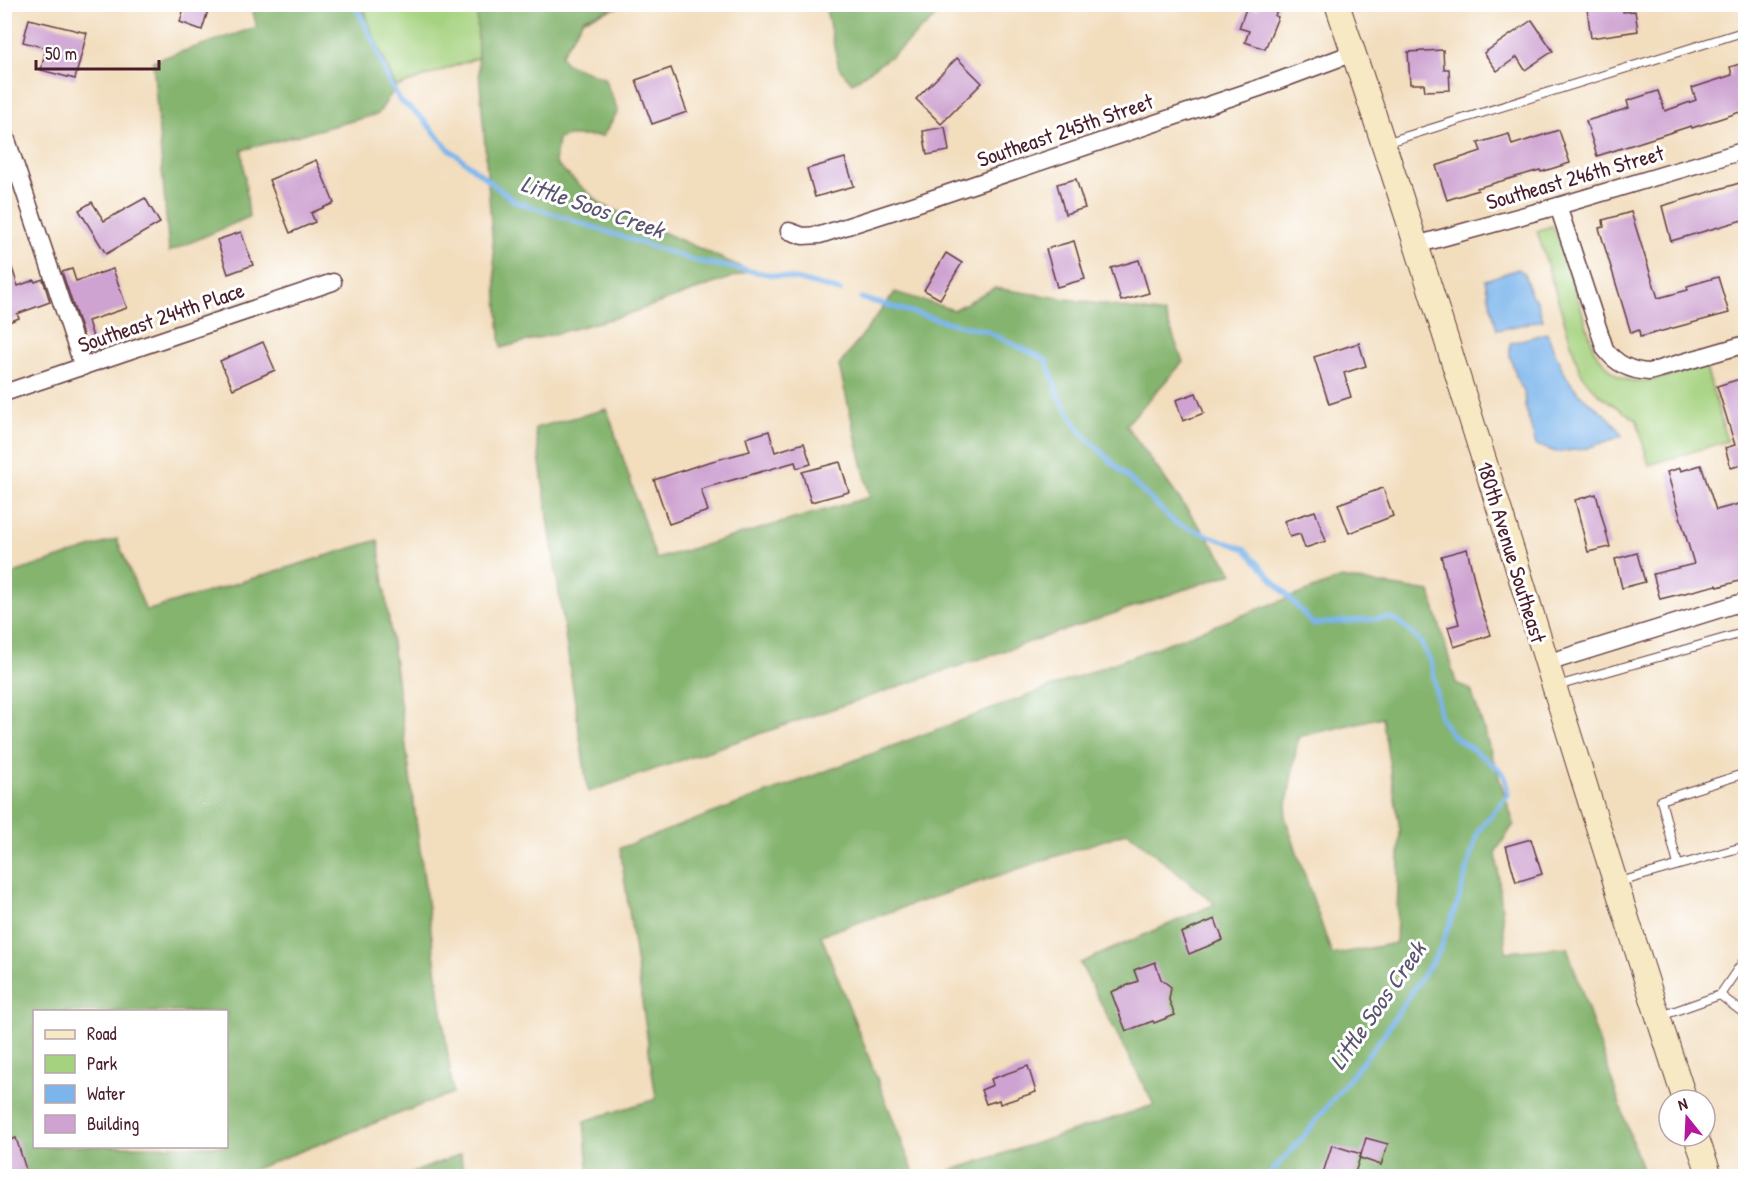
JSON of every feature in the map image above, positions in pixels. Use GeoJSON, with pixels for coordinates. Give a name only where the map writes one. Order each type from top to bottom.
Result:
{"type":"FeatureCollection","features":[{"type":"Feature","properties":{"kind":"street","name":"180th Avenue Southeast"},"geometry":{"type":"LineString","coordinates":[[1337,4],[1416,245],[1614,883],[1681,1088]]}},
{"type":"Feature","properties":{"kind":"street","name":"Southeast 245th Street"},"geometry":{"type":"LineString","coordinates":[[789,231],[803,236],[820,235],[913,206],[1247,92],[1353,53]]}},
{"type":"Feature","properties":{"kind":"street"},"geometry":{"type":"LineString","coordinates":[[4,131],[83,367]]}},
{"type":"Feature","properties":{"kind":"street","name":"Southeast 246th Street"},"geometry":{"type":"LineString","coordinates":[[1416,245],[1558,206],[1746,150]]}},
{"type":"Feature","properties":{"kind":"street"},"geometry":{"type":"LineString","coordinates":[[1558,206],[1605,349],[1611,357],[1636,371],[1649,372],[1746,344]]}},
{"type":"Feature","properties":{"kind":"street","name":"Southeast 244th Place"},"geometry":{"type":"LineString","coordinates":[[4,393],[333,282]]}},
{"type":"Feature","properties":{"kind":"street"},"geometry":{"type":"LineString","coordinates":[[1547,663],[1746,601]]}},
{"type":"Feature","properties":{"kind":"street"},"geometry":{"type":"LineString","coordinates":[[1700,1148],[1710,1176]]}},
{"type":"Feature","properties":{"kind":"lane"},"geometry":{"type":"LineString","coordinates":[[1382,144],[1746,31]]}},
{"type":"Feature","properties":{"kind":"lane"},"geometry":{"type":"LineString","coordinates":[[1553,687],[1746,632]]}},
{"type":"Feature","properties":{"kind":"lane"},"geometry":{"type":"LineString","coordinates":[[1678,865],[1661,800],[1743,774],[1746,775]]}},
{"type":"Feature","properties":{"kind":"lane"},"geometry":{"type":"LineString","coordinates":[[1614,883],[1746,846]]}},
{"type":"Feature","properties":{"kind":"lane"},"geometry":{"type":"LineString","coordinates":[[1658,1018],[1719,995],[1746,957]]}},
{"type":"Feature","properties":{"kind":"lane"},"geometry":{"type":"LineString","coordinates":[[1719,995],[1746,1015]]}},
{"type":"Feature","properties":{"kind":"green space"},"geometry":{"type":"Polygon","coordinates":[[[825,4],[949,5],[894,54],[852,83],[839,68],[825,4]]]}},
{"type":"Feature","properties":{"kind":"green space"},"geometry":{"type":"Polygon","coordinates":[[[251,5],[363,5],[396,87],[378,114],[242,150],[249,217],[169,252],[153,61],[257,27],[251,5]]]}},
{"type":"Feature","properties":{"kind":"green space"},"geometry":{"type":"Polygon","coordinates":[[[358,5],[624,5],[385,91],[358,5]]]}},
{"type":"Feature","properties":{"kind":"green space"},"geometry":{"type":"Polygon","coordinates":[[[477,5],[624,5],[584,18],[561,55],[565,63],[604,78],[618,111],[603,136],[568,136],[558,139],[555,163],[602,205],[750,271],[625,315],[501,348],[478,58],[477,5]]]}},
{"type":"Feature","properties":{"kind":"green space"},"geometry":{"type":"Polygon","coordinates":[[[1552,226],[1558,236],[1595,352],[1618,376],[1628,380],[1662,378],[1705,364],[1727,441],[1649,465],[1637,420],[1597,392],[1579,369],[1537,231],[1552,226]]]}},
{"type":"Feature","properties":{"kind":"green space"},"geometry":{"type":"Polygon","coordinates":[[[994,288],[1165,314],[1183,362],[1126,425],[1233,573],[588,792],[535,428],[607,409],[656,559],[870,497],[839,366],[895,292],[954,310],[994,288]]]}},
{"type":"Feature","properties":{"kind":"green space"},"geometry":{"type":"Polygon","coordinates":[[[117,539],[146,611],[378,540],[453,1093],[236,1176],[5,1176],[4,576],[117,539]]]}},
{"type":"Feature","properties":{"kind":"green space"},"geometry":{"type":"Polygon","coordinates":[[[1342,578],[1430,592],[1456,683],[1471,690],[1514,824],[1496,851],[1506,952],[1567,947],[1644,1176],[934,1176],[1154,1105],[1080,963],[1215,904],[1128,832],[821,935],[915,1176],[589,1176],[584,1121],[656,1099],[620,848],[1342,578]],[[1382,717],[1298,737],[1285,817],[1332,955],[1396,943],[1400,830],[1382,717]]]}},
{"type":"Feature","properties":{"kind":"green space"},"geometry":{"type":"Polygon","coordinates":[[[461,1154],[463,1176],[404,1176],[461,1154]]]}},
{"type":"Feature","properties":{"kind":"water"},"geometry":{"type":"Polygon","coordinates":[[[1518,269],[1524,273],[1543,320],[1497,330],[1485,280],[1518,269]]]}},
{"type":"Feature","properties":{"kind":"water"},"geometry":{"type":"Polygon","coordinates":[[[1547,333],[1570,382],[1582,396],[1610,418],[1622,436],[1584,449],[1556,452],[1536,445],[1525,406],[1524,391],[1518,382],[1510,356],[1510,343],[1547,333]]]}},
{"type":"Feature","properties":{"kind":"building"},"geometry":{"type":"Polygon","coordinates":[[[185,4],[210,4],[202,30],[180,22],[185,4]]]}},
{"type":"Feature","properties":{"kind":"building"},"geometry":{"type":"Polygon","coordinates":[[[1260,4],[1279,4],[1275,16],[1278,17],[1265,49],[1245,42],[1249,31],[1239,28],[1247,6],[1258,10],[1260,4]]]}},
{"type":"Feature","properties":{"kind":"building"},"geometry":{"type":"Polygon","coordinates":[[[1622,4],[1623,12],[1635,11],[1638,31],[1591,38],[1587,8],[1622,4]]]}},
{"type":"Feature","properties":{"kind":"building"},"geometry":{"type":"Polygon","coordinates":[[[29,19],[87,33],[75,79],[41,70],[46,48],[23,42],[29,19]]]}},
{"type":"Feature","properties":{"kind":"building"},"geometry":{"type":"Polygon","coordinates":[[[1532,20],[1553,51],[1525,70],[1517,57],[1497,71],[1484,53],[1532,20]]]}},
{"type":"Feature","properties":{"kind":"building"},"geometry":{"type":"Polygon","coordinates":[[[1443,50],[1444,69],[1449,69],[1450,90],[1425,91],[1424,84],[1410,84],[1408,52],[1443,50]]]}},
{"type":"Feature","properties":{"kind":"building"},"geometry":{"type":"Polygon","coordinates":[[[957,58],[982,83],[941,124],[916,99],[957,58]]]}},
{"type":"Feature","properties":{"kind":"building"},"geometry":{"type":"Polygon","coordinates":[[[1746,62],[1746,110],[1597,156],[1586,121],[1629,108],[1627,101],[1658,91],[1665,111],[1696,100],[1692,88],[1732,75],[1730,67],[1746,62]]]}},
{"type":"Feature","properties":{"kind":"building"},"geometry":{"type":"Polygon","coordinates":[[[671,68],[687,112],[652,124],[636,80],[671,68]]]}},
{"type":"Feature","properties":{"kind":"building"},"geometry":{"type":"Polygon","coordinates":[[[945,127],[949,151],[927,155],[923,131],[945,127]]]}},
{"type":"Feature","properties":{"kind":"building"},"geometry":{"type":"Polygon","coordinates":[[[1559,130],[1570,163],[1477,188],[1478,190],[1447,200],[1436,166],[1481,151],[1478,143],[1509,134],[1512,145],[1559,130]]]}},
{"type":"Feature","properties":{"kind":"building"},"geometry":{"type":"Polygon","coordinates":[[[845,158],[854,186],[815,197],[807,169],[845,158]]]}},
{"type":"Feature","properties":{"kind":"building"},"geometry":{"type":"Polygon","coordinates":[[[316,160],[334,203],[311,213],[315,222],[290,233],[269,180],[316,160]]]}},
{"type":"Feature","properties":{"kind":"building"},"geometry":{"type":"Polygon","coordinates":[[[1076,179],[1085,208],[1065,214],[1057,184],[1076,179]]]}},
{"type":"Feature","properties":{"kind":"building"},"geometry":{"type":"Polygon","coordinates":[[[1746,181],[1746,219],[1671,241],[1662,206],[1746,181]]]}},
{"type":"Feature","properties":{"kind":"building"},"geometry":{"type":"Polygon","coordinates":[[[145,198],[160,223],[106,254],[79,210],[92,202],[104,221],[145,198]]]}},
{"type":"Feature","properties":{"kind":"building"},"geometry":{"type":"Polygon","coordinates":[[[1631,212],[1658,298],[1688,290],[1687,286],[1718,277],[1729,313],[1640,337],[1639,330],[1631,333],[1599,228],[1604,227],[1603,220],[1631,212]]]}},
{"type":"Feature","properties":{"kind":"building"},"geometry":{"type":"Polygon","coordinates":[[[241,232],[253,265],[228,274],[217,240],[241,232]]]}},
{"type":"Feature","properties":{"kind":"building"},"geometry":{"type":"Polygon","coordinates":[[[1074,241],[1085,279],[1057,287],[1046,249],[1074,241]]]}},
{"type":"Feature","properties":{"kind":"building"},"geometry":{"type":"Polygon","coordinates":[[[4,253],[7,253],[18,286],[43,279],[50,302],[17,314],[19,318],[4,324],[4,253]]]}},
{"type":"Feature","properties":{"kind":"building"},"geometry":{"type":"Polygon","coordinates":[[[946,253],[962,263],[940,299],[924,290],[946,253]]]}},
{"type":"Feature","properties":{"kind":"building"},"geometry":{"type":"Polygon","coordinates":[[[1139,260],[1149,293],[1121,301],[1111,268],[1139,260]]]}},
{"type":"Feature","properties":{"kind":"building"},"geometry":{"type":"Polygon","coordinates":[[[72,269],[76,281],[113,269],[127,308],[88,321],[97,350],[89,353],[62,272],[72,269]]]}},
{"type":"Feature","properties":{"kind":"building"},"geometry":{"type":"Polygon","coordinates":[[[263,342],[275,370],[233,389],[220,361],[263,342]]]}},
{"type":"Feature","properties":{"kind":"building"},"geometry":{"type":"Polygon","coordinates":[[[1359,343],[1366,366],[1344,373],[1351,397],[1329,404],[1314,357],[1359,343]]]}},
{"type":"Feature","properties":{"kind":"building"},"geometry":{"type":"Polygon","coordinates":[[[1746,377],[1746,468],[1742,468],[1741,465],[1731,468],[1725,448],[1735,445],[1717,386],[1746,377]]]}},
{"type":"Feature","properties":{"kind":"building"},"geometry":{"type":"Polygon","coordinates":[[[1196,393],[1204,413],[1183,421],[1176,400],[1196,393]]]}},
{"type":"Feature","properties":{"kind":"building"},"geometry":{"type":"Polygon","coordinates":[[[769,431],[775,452],[804,443],[811,464],[797,468],[795,462],[701,489],[708,511],[669,524],[654,480],[750,451],[746,438],[769,431]]]}},
{"type":"Feature","properties":{"kind":"building"},"geometry":{"type":"Polygon","coordinates":[[[840,462],[849,492],[811,502],[802,472],[840,462]]]}},
{"type":"Feature","properties":{"kind":"building"},"geometry":{"type":"Polygon","coordinates":[[[1701,465],[1716,510],[1746,502],[1746,579],[1660,599],[1653,574],[1694,564],[1667,472],[1680,468],[1681,471],[1701,465]]]}},
{"type":"Feature","properties":{"kind":"building"},"geometry":{"type":"Polygon","coordinates":[[[1383,488],[1393,516],[1349,533],[1338,504],[1383,488]]]}},
{"type":"Feature","properties":{"kind":"building"},"geometry":{"type":"Polygon","coordinates":[[[1596,494],[1610,547],[1588,552],[1575,500],[1596,494]]]}},
{"type":"Feature","properties":{"kind":"building"},"geometry":{"type":"Polygon","coordinates":[[[1315,511],[1326,541],[1305,548],[1300,534],[1290,537],[1284,521],[1315,511]]]}},
{"type":"Feature","properties":{"kind":"building"},"geometry":{"type":"Polygon","coordinates":[[[1467,549],[1480,604],[1491,635],[1454,647],[1448,627],[1459,624],[1441,556],[1467,549]]]}},
{"type":"Feature","properties":{"kind":"building"},"geometry":{"type":"Polygon","coordinates":[[[1637,553],[1645,582],[1622,588],[1615,559],[1637,553]]]}},
{"type":"Feature","properties":{"kind":"building"},"geometry":{"type":"Polygon","coordinates":[[[1531,839],[1542,874],[1516,882],[1506,846],[1531,839]]]}},
{"type":"Feature","properties":{"kind":"building"},"geometry":{"type":"Polygon","coordinates":[[[1215,919],[1223,940],[1189,954],[1181,933],[1215,919]]]}},
{"type":"Feature","properties":{"kind":"building"},"geometry":{"type":"Polygon","coordinates":[[[1155,962],[1161,979],[1171,987],[1169,1000],[1175,1015],[1126,1031],[1111,992],[1138,981],[1134,970],[1155,962]]]}},
{"type":"Feature","properties":{"kind":"building"},"geometry":{"type":"Polygon","coordinates":[[[1028,1066],[1036,1092],[1000,1104],[999,1100],[986,1104],[981,1090],[993,1085],[991,1079],[1028,1066]]]}},
{"type":"Feature","properties":{"kind":"building"},"geometry":{"type":"Polygon","coordinates":[[[16,1138],[28,1176],[4,1176],[4,1142],[16,1138]]]}},
{"type":"Feature","properties":{"kind":"building"},"geometry":{"type":"Polygon","coordinates":[[[1366,1138],[1388,1144],[1381,1165],[1360,1158],[1366,1138]]]}},
{"type":"Feature","properties":{"kind":"building"},"geometry":{"type":"Polygon","coordinates":[[[1332,1145],[1361,1154],[1354,1176],[1322,1176],[1332,1145]]]}},
{"type":"Feature","properties":{"kind":"waterway","name":"Little Soos Creek"},"geometry":{"type":"LineString","coordinates":[[354,4],[400,101],[420,116],[448,148],[514,201],[696,261],[800,280],[840,291]]}},
{"type":"Feature","properties":{"kind":"waterway","name":"Little Soos Creek"},"geometry":{"type":"LineString","coordinates":[[861,298],[986,331],[1046,360],[1059,397],[1081,432],[1175,523],[1245,549],[1313,624],[1388,618],[1399,622],[1420,641],[1432,665],[1440,717],[1452,735],[1497,767],[1505,777],[1508,795],[1478,831],[1459,899],[1440,950],[1382,1037],[1303,1137],[1268,1176]]}}]}
